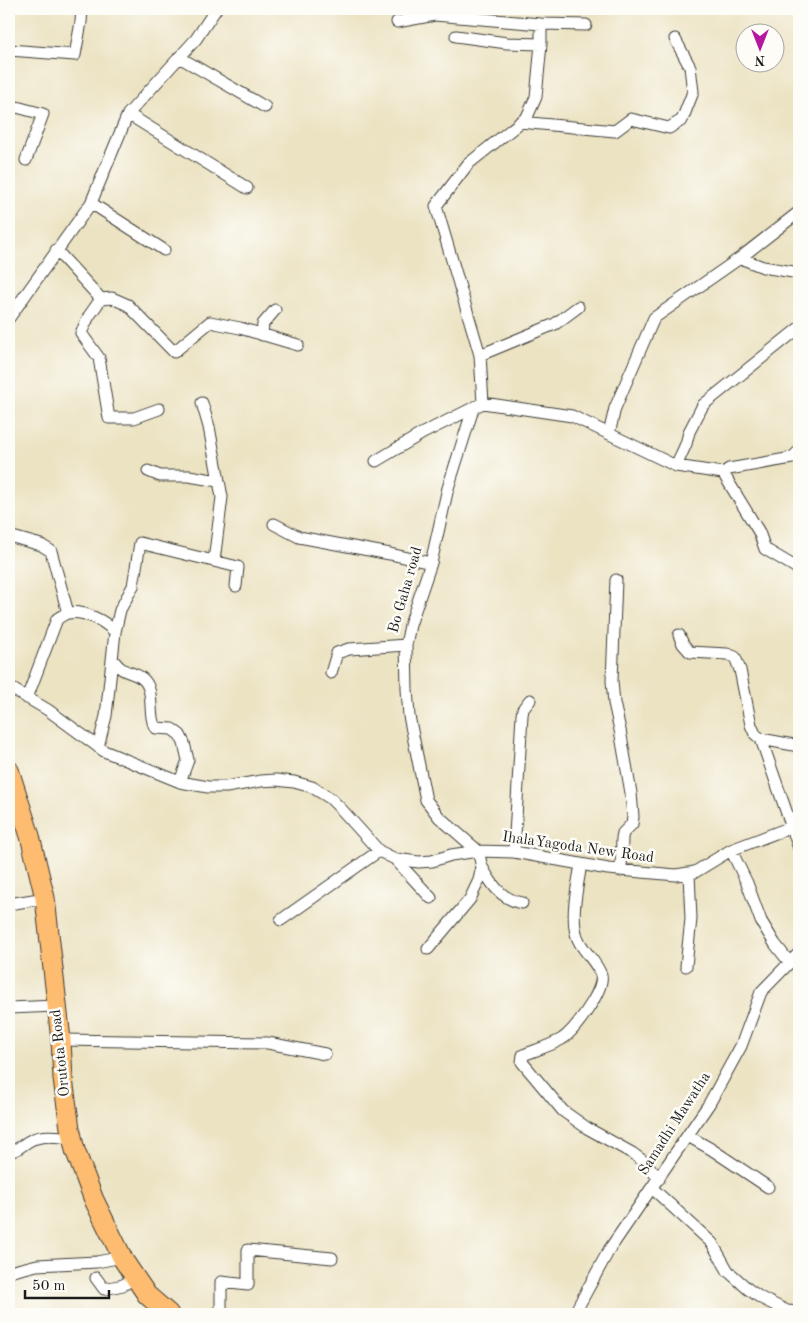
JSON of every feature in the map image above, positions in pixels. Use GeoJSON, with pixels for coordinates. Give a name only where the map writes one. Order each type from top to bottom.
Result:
{"type":"FeatureCollection","features":[{"type":"Feature","properties":{"kind":"main road","name":"Orutota Road"},"geometry":{"type":"LineString","coordinates":[[9,770],[13,794],[30,836],[45,898],[61,1040],[63,1079],[72,1138],[94,1200],[122,1257],[147,1295],[169,1314]]}},
{"type":"Feature","properties":{"kind":"street"},"geometry":{"type":"LineString","coordinates":[[9,50],[75,55],[82,9]]}},
{"type":"Feature","properties":{"kind":"street"},"geometry":{"type":"LineString","coordinates":[[9,318],[91,203],[128,114],[196,39],[216,9]]}},
{"type":"Feature","properties":{"kind":"street"},"geometry":{"type":"LineString","coordinates":[[397,22],[435,15],[541,24],[586,25]]}},
{"type":"Feature","properties":{"kind":"street"},"geometry":{"type":"LineString","coordinates":[[478,406],[480,355],[436,206],[468,164],[527,117],[536,98],[541,24]]}},
{"type":"Feature","properties":{"kind":"street"},"geometry":{"type":"LineString","coordinates":[[456,36],[507,43],[541,44]]}},
{"type":"Feature","properties":{"kind":"street"},"geometry":{"type":"LineString","coordinates":[[520,122],[615,131],[631,119],[669,128],[682,120],[693,92],[690,67],[675,39]]}},
{"type":"Feature","properties":{"kind":"street"},"geometry":{"type":"LineString","coordinates":[[179,57],[265,106]]}},
{"type":"Feature","properties":{"kind":"street"},"geometry":{"type":"LineString","coordinates":[[9,105],[44,114],[26,160]]}},
{"type":"Feature","properties":{"kind":"street"},"geometry":{"type":"LineString","coordinates":[[128,114],[247,188]]}},
{"type":"Feature","properties":{"kind":"street"},"geometry":{"type":"LineString","coordinates":[[91,203],[164,250]]}},
{"type":"Feature","properties":{"kind":"street"},"geometry":{"type":"LineString","coordinates":[[608,434],[615,408],[654,318],[740,258],[799,212]]}},
{"type":"Feature","properties":{"kind":"street"},"geometry":{"type":"LineString","coordinates":[[56,250],[101,299]]}},
{"type":"Feature","properties":{"kind":"street"},"geometry":{"type":"LineString","coordinates":[[740,258],[763,267],[799,273]]}},
{"type":"Feature","properties":{"kind":"street"},"geometry":{"type":"LineString","coordinates":[[159,409],[134,418],[109,418],[99,358],[81,333],[89,316],[101,299],[112,298],[128,305],[174,352],[210,322],[298,345]]}},
{"type":"Feature","properties":{"kind":"street"},"geometry":{"type":"LineString","coordinates":[[480,355],[554,324],[578,307]]}},
{"type":"Feature","properties":{"kind":"street"},"geometry":{"type":"LineString","coordinates":[[262,335],[263,324],[275,310]]}},
{"type":"Feature","properties":{"kind":"street"},"geometry":{"type":"LineString","coordinates":[[676,466],[689,432],[703,405],[799,328]]}},
{"type":"Feature","properties":{"kind":"street"},"geometry":{"type":"LineString","coordinates":[[202,403],[209,427],[222,497],[214,561]]}},
{"type":"Feature","properties":{"kind":"street"},"geometry":{"type":"LineString","coordinates":[[376,461],[423,433],[478,406],[572,416],[676,466],[723,473],[729,468],[792,458],[799,452]]}},
{"type":"Feature","properties":{"kind":"street","name":"Bo Gaha road"},"geometry":{"type":"LineString","coordinates":[[478,406],[448,488],[430,563],[406,645],[409,716],[426,800],[439,817],[478,851]]}},
{"type":"Feature","properties":{"kind":"street"},"geometry":{"type":"LineString","coordinates":[[148,471],[160,476],[189,476],[218,481]]}},
{"type":"Feature","properties":{"kind":"street"},"geometry":{"type":"LineString","coordinates":[[723,473],[759,532],[765,549],[797,568],[799,572]]}},
{"type":"Feature","properties":{"kind":"street"},"geometry":{"type":"LineString","coordinates":[[274,524],[299,537],[430,563]]}},
{"type":"Feature","properties":{"kind":"street"},"geometry":{"type":"LineString","coordinates":[[9,536],[41,545],[51,551],[68,613]]}},
{"type":"Feature","properties":{"kind":"street"},"geometry":{"type":"LineString","coordinates":[[98,747],[106,716],[115,632],[120,610],[133,586],[140,543],[238,567],[236,586]]}},
{"type":"Feature","properties":{"kind":"street"},"geometry":{"type":"LineString","coordinates":[[616,580],[612,681],[614,703],[631,793],[633,817],[632,824],[623,833],[621,871]]}},
{"type":"Feature","properties":{"kind":"street"},"geometry":{"type":"LineString","coordinates":[[27,698],[57,619],[68,613],[86,615],[108,624],[115,632]]}},
{"type":"Feature","properties":{"kind":"street"},"geometry":{"type":"LineString","coordinates":[[679,635],[683,644],[690,652],[731,654],[735,657],[740,670],[750,725],[755,734],[761,739],[795,826],[799,848]]}},
{"type":"Feature","properties":{"kind":"street"},"geometry":{"type":"LineString","coordinates":[[331,673],[337,653],[348,649],[406,645]]}},
{"type":"Feature","properties":{"kind":"street"},"geometry":{"type":"LineString","coordinates":[[113,660],[119,668],[142,679],[147,685],[156,728],[172,730],[180,735],[188,760],[180,782]]}},
{"type":"Feature","properties":{"kind":"street","name":"IhalaYagoda New Road"},"geometry":{"type":"LineString","coordinates":[[9,687],[48,710],[98,747],[124,760],[180,782],[208,787],[226,787],[276,780],[312,787],[330,798],[379,851],[395,859],[432,861],[451,855],[478,851],[514,852],[621,871],[662,875],[689,874],[731,850],[795,826]]}},
{"type":"Feature","properties":{"kind":"street"},"geometry":{"type":"LineString","coordinates":[[514,852],[522,716],[523,709],[530,700]]}},
{"type":"Feature","properties":{"kind":"street"},"geometry":{"type":"LineString","coordinates":[[761,739],[799,746]]}},
{"type":"Feature","properties":{"kind":"street"},"geometry":{"type":"LineString","coordinates":[[731,850],[761,921],[775,944],[790,963]]}},
{"type":"Feature","properties":{"kind":"street"},"geometry":{"type":"LineString","coordinates":[[282,920],[379,851]]}},
{"type":"Feature","properties":{"kind":"street"},"geometry":{"type":"LineString","coordinates":[[478,851],[482,867],[498,891],[514,902],[522,903]]}},
{"type":"Feature","properties":{"kind":"street"},"geometry":{"type":"LineString","coordinates":[[395,859],[431,898]]}},
{"type":"Feature","properties":{"kind":"street"},"geometry":{"type":"LineString","coordinates":[[581,864],[575,929],[578,940],[601,976],[599,988],[596,996],[570,1032],[562,1039],[523,1055],[522,1062],[563,1111],[587,1128],[632,1153],[646,1164],[656,1183],[712,1243],[728,1271],[761,1298],[787,1311],[799,1312]]}},
{"type":"Feature","properties":{"kind":"street"},"geometry":{"type":"LineString","coordinates":[[428,949],[470,899],[479,880],[482,867]]}},
{"type":"Feature","properties":{"kind":"street"},"geometry":{"type":"LineString","coordinates":[[686,966],[691,919],[689,874]]}},
{"type":"Feature","properties":{"kind":"street"},"geometry":{"type":"LineString","coordinates":[[9,904],[45,898]]}},
{"type":"Feature","properties":{"kind":"street","name":"Samadhi Mawatha"},"geometry":{"type":"LineString","coordinates":[[578,1314],[578,1307],[609,1250],[709,1104],[741,1046],[761,992],[799,953]]}},
{"type":"Feature","properties":{"kind":"street"},"geometry":{"type":"LineString","coordinates":[[9,1008],[56,1006]]}},
{"type":"Feature","properties":{"kind":"street"},"geometry":{"type":"LineString","coordinates":[[61,1040],[268,1043],[325,1054]]}},
{"type":"Feature","properties":{"kind":"street"},"geometry":{"type":"LineString","coordinates":[[9,1152],[17,1150],[32,1139],[49,1136],[72,1138]]}},
{"type":"Feature","properties":{"kind":"street"},"geometry":{"type":"LineString","coordinates":[[688,1136],[768,1187]]}},
{"type":"Feature","properties":{"kind":"street"},"geometry":{"type":"LineString","coordinates":[[221,1314],[221,1282],[248,1285],[248,1250],[332,1258]]}},
{"type":"Feature","properties":{"kind":"street"},"geometry":{"type":"LineString","coordinates":[[9,1272],[37,1265],[97,1262],[122,1257]]}},
{"type":"Feature","properties":{"kind":"street"},"geometry":{"type":"LineString","coordinates":[[96,1278],[104,1289],[123,1285],[135,1278]]}}]}
